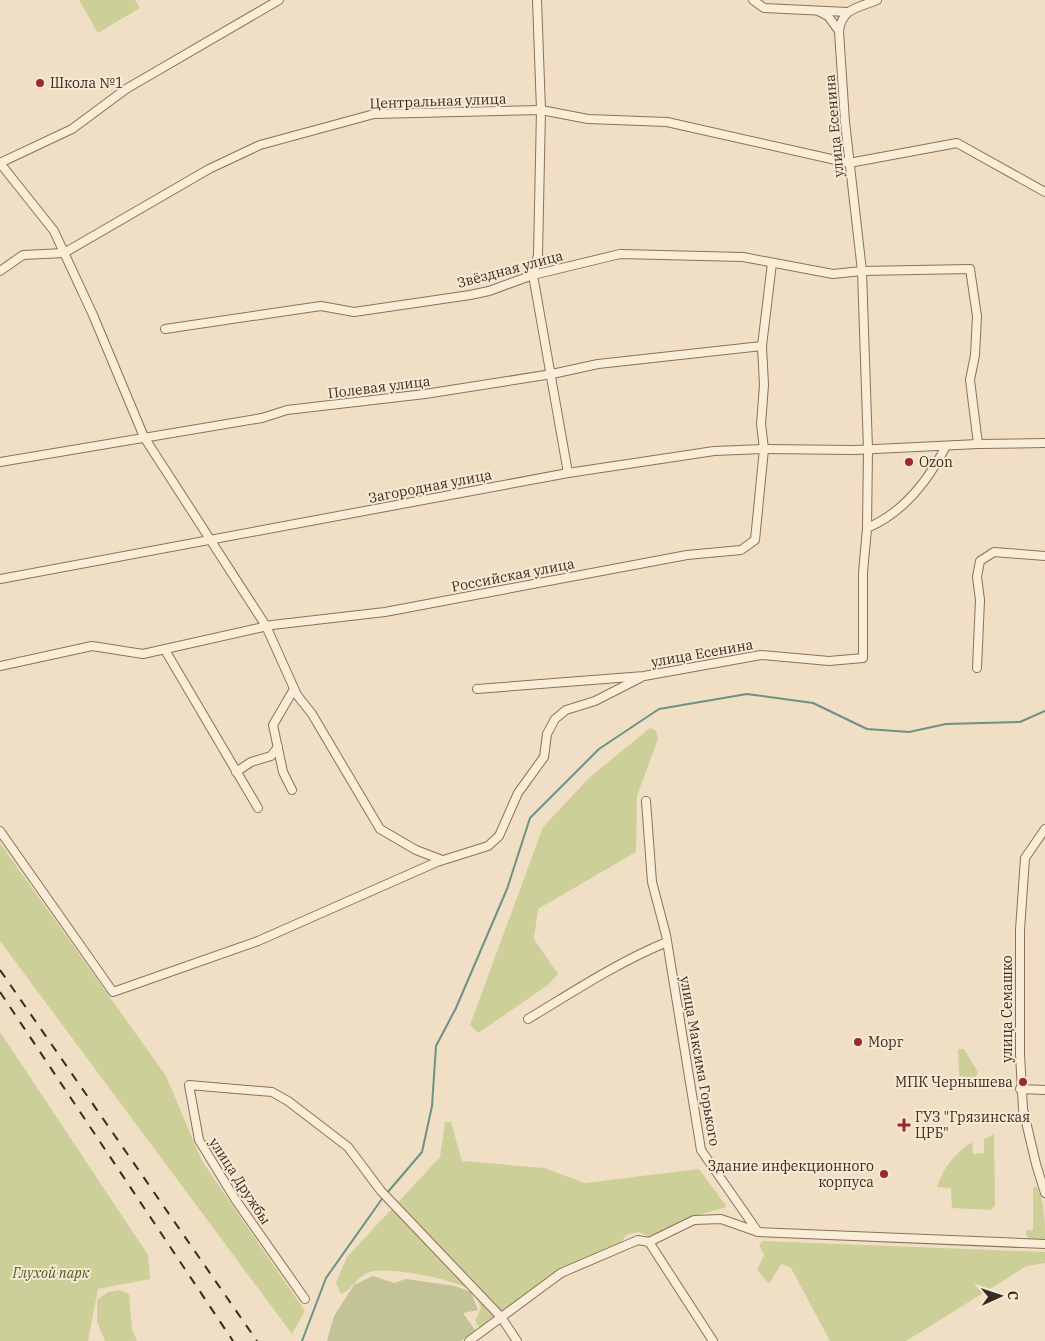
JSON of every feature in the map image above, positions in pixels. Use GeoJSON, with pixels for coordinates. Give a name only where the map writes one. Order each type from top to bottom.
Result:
{"type":"FeatureCollection","features":[{"type":"Feature","properties":{"kind":"street"},"geometry":{"type":"LineString","coordinates":[[279,0],[126,89],[72,129],[0,163],[54,231],[144,437],[266,626],[294,689],[312,714],[380,829],[416,850],[442,860]]}},
{"type":"Feature","properties":{"kind":"street"},"geometry":{"type":"LineString","coordinates":[[537,0],[541,110],[538,255],[533,275],[568,473]]}},
{"type":"Feature","properties":{"kind":"street"},"geometry":{"type":"LineString","coordinates":[[753,0],[764,8],[848,12],[878,0]]}},
{"type":"Feature","properties":{"kind":"street"},"geometry":{"type":"LineString","coordinates":[[816,10],[828,16],[840,32]]}},
{"type":"Feature","properties":{"kind":"street","name":"улица Есенина"},"geometry":{"type":"LineString","coordinates":[[477,689],[644,676],[761,655],[829,661],[863,658],[863,573],[867,528],[868,449],[862,271],[850,163],[840,32],[841,20],[848,12]]}},
{"type":"Feature","properties":{"kind":"street","name":"Центральная улица"},"geometry":{"type":"LineString","coordinates":[[0,271],[23,255],[64,253],[209,169],[260,145],[374,114],[541,110],[588,119],[667,122],[850,163]]}},
{"type":"Feature","properties":{"kind":"street"},"geometry":{"type":"LineString","coordinates":[[850,163],[957,142],[1045,192]]}},
{"type":"Feature","properties":{"kind":"street","name":"Звёздная улица"},"geometry":{"type":"LineString","coordinates":[[165,329],[321,306],[354,312],[451,298],[489,290],[533,275],[620,254],[743,257],[833,274],[862,271]]}},
{"type":"Feature","properties":{"kind":"street","name":"Российская улица"},"geometry":{"type":"LineString","coordinates":[[0,666],[92,646],[143,654],[266,626],[385,612],[687,555],[741,550],[755,540],[764,449],[761,424],[764,385],[762,346],[772,263]]}},
{"type":"Feature","properties":{"kind":"street"},"geometry":{"type":"LineString","coordinates":[[862,271],[970,269],[977,316],[975,355],[970,380],[978,444]]}},
{"type":"Feature","properties":{"kind":"street","name":"Полевая улица"},"geometry":{"type":"LineString","coordinates":[[0,462],[262,418],[287,410],[425,394],[552,374],[598,364],[762,346]]}},
{"type":"Feature","properties":{"kind":"street"},"geometry":{"type":"LineString","coordinates":[[868,449],[978,444],[1045,444]]}},
{"type":"Feature","properties":{"kind":"street"},"geometry":{"type":"LineString","coordinates":[[867,528],[884,521],[910,499],[937,463],[946,446]]}},
{"type":"Feature","properties":{"kind":"street","name":"Загородная улица"},"geometry":{"type":"LineString","coordinates":[[0,580],[568,473],[714,451],[868,449]]}},
{"type":"Feature","properties":{"kind":"street"},"geometry":{"type":"LineString","coordinates":[[977,668],[980,600],[977,577],[980,561],[994,552],[1045,556]]}},
{"type":"Feature","properties":{"kind":"street"},"geometry":{"type":"LineString","coordinates":[[165,650],[258,808]]}},
{"type":"Feature","properties":{"kind":"street"},"geometry":{"type":"LineString","coordinates":[[0,831],[113,992],[258,941],[442,860],[488,846],[499,836],[518,793],[544,756],[547,734],[555,719],[566,710],[595,701],[644,676]]}},
{"type":"Feature","properties":{"kind":"street"},"geometry":{"type":"LineString","coordinates":[[292,790],[283,772],[273,725],[294,689]]}},
{"type":"Feature","properties":{"kind":"street"},"geometry":{"type":"LineString","coordinates":[[236,772],[251,762],[271,756],[278,747]]}},
{"type":"Feature","properties":{"kind":"street","name":"улица Максима Горького"},"geometry":{"type":"LineString","coordinates":[[646,801],[652,882],[667,942],[701,1150],[758,1232]]}},
{"type":"Feature","properties":{"kind":"street","name":"улица Семашко"},"geometry":{"type":"LineString","coordinates":[[1045,829],[1025,858],[1020,930],[1020,1089],[1036,1164],[1045,1193]]}},
{"type":"Feature","properties":{"kind":"street"},"geometry":{"type":"LineString","coordinates":[[528,1019],[584,985],[646,951],[667,942]]}},
{"type":"Feature","properties":{"kind":"street","name":"улица Дружбы"},"geometry":{"type":"LineString","coordinates":[[305,1299],[234,1200],[199,1140],[189,1084],[272,1092],[288,1101],[348,1147],[381,1191],[501,1317]]}},
{"type":"Feature","properties":{"kind":"street"},"geometry":{"type":"LineString","coordinates":[[1020,1089],[1045,1090]]}},
{"type":"Feature","properties":{"kind":"street"},"geometry":{"type":"LineString","coordinates":[[469,1341],[561,1273],[638,1240],[649,1242],[694,1220],[720,1219],[758,1232],[1045,1244]]}},
{"type":"Feature","properties":{"kind":"street"},"geometry":{"type":"LineString","coordinates":[[649,1242],[713,1341]]}},
{"type":"Feature","properties":{"kind":"street"},"geometry":{"type":"LineString","coordinates":[[501,1317],[517,1341]]}},
{"type":"Feature","properties":{"kind":"green space"},"geometry":{"type":"Polygon","coordinates":[[[79,0],[135,0],[140,8],[98,33],[79,0]]]}},
{"type":"Feature","properties":{"kind":"green space"},"geometry":{"type":"Polygon","coordinates":[[[650,728],[656,731],[658,739],[637,796],[636,852],[538,909],[534,939],[558,974],[548,985],[478,1033],[470,1025],[543,827],[590,777],[650,728]]]}},
{"type":"Feature","properties":{"kind":"green space"},"geometry":{"type":"Polygon","coordinates":[[[0,843],[166,1076],[202,1161],[305,1311],[292,1334],[0,941],[0,843]]]}},
{"type":"Feature","properties":{"kind":"green space","name":"Глухой парк"},"geometry":{"type":"Polygon","coordinates":[[[0,1032],[148,1255],[150,1279],[98,1289],[88,1341],[0,1341],[0,1032]]]}},
{"type":"Feature","properties":{"kind":"green space"},"geometry":{"type":"Polygon","coordinates":[[[958,1049],[964,1049],[978,1072],[975,1078],[959,1076],[958,1049]]]}},
{"type":"Feature","properties":{"kind":"green space"},"geometry":{"type":"Polygon","coordinates":[[[445,1122],[451,1122],[462,1161],[544,1168],[585,1183],[699,1169],[727,1207],[690,1217],[649,1237],[639,1232],[626,1235],[621,1243],[484,1327],[479,1327],[475,1321],[481,1308],[472,1291],[452,1282],[424,1275],[396,1271],[374,1271],[363,1276],[345,1293],[341,1294],[336,1283],[347,1257],[440,1157],[445,1122]]]}},
{"type":"Feature","properties":{"kind":"green space"},"geometry":{"type":"Polygon","coordinates":[[[994,1134],[995,1206],[990,1210],[952,1208],[951,1188],[937,1187],[943,1173],[955,1156],[972,1142],[973,1154],[984,1153],[984,1139],[994,1134]]]}},
{"type":"Feature","properties":{"kind":"green space"},"geometry":{"type":"Polygon","coordinates":[[[1033,1187],[1037,1187],[1042,1199],[1045,1241],[1030,1240],[1026,1235],[1026,1230],[1033,1230],[1033,1187]]]}},
{"type":"Feature","properties":{"kind":"green space"},"geometry":{"type":"Polygon","coordinates":[[[763,1241],[1045,1252],[1045,1263],[1027,1266],[906,1341],[830,1341],[791,1268],[781,1264],[769,1284],[757,1270],[764,1255],[759,1245],[763,1241]]]}},
{"type":"Feature","properties":{"kind":"green space"},"geometry":{"type":"Polygon","coordinates":[[[373,1276],[394,1283],[406,1279],[455,1286],[471,1292],[478,1310],[463,1313],[475,1330],[461,1341],[327,1341],[334,1316],[354,1285],[373,1276]]]}},
{"type":"Feature","properties":{"kind":"green space"},"geometry":{"type":"Polygon","coordinates":[[[120,1290],[129,1294],[132,1329],[137,1341],[105,1341],[97,1321],[97,1300],[108,1292],[120,1290]]]}},
{"type":"Feature","properties":{"kind":"waterway"},"geometry":{"type":"LineString","coordinates":[[387,1193],[422,1152],[432,1106],[436,1046],[456,1008],[507,889],[530,818],[599,749],[659,709],[747,694],[813,703],[867,729],[909,732],[946,724],[1020,722],[1045,711]]}},
{"type":"Feature","properties":{"kind":"waterway"},"geometry":{"type":"LineString","coordinates":[[302,1341],[326,1278],[384,1196]]}},
{"type":"Feature","properties":{"kind":"railway"},"geometry":{"type":"LineString","coordinates":[[0,970],[257,1341]]}},
{"type":"Feature","properties":{"kind":"railway"},"geometry":{"type":"LineString","coordinates":[[0,992],[233,1341]]}},
{"type":"Feature","properties":{"kind":"place","name":"Школа №1"},"geometry":{"type":"Point","coordinates":[40,83]}},
{"type":"Feature","properties":{"kind":"place","name":"Ozon"},"geometry":{"type":"Point","coordinates":[909,462]}},
{"type":"Feature","properties":{"kind":"place","name":"Морг"},"geometry":{"type":"Point","coordinates":[858,1042]}},
{"type":"Feature","properties":{"kind":"place","name":"МПК Чернышева"},"geometry":{"type":"Point","coordinates":[1023,1082]}},
{"type":"Feature","properties":{"kind":"place","name":"ГУЗ \"Грязинская ЦРБ\""},"geometry":{"type":"Point","coordinates":[904,1125]}},
{"type":"Feature","properties":{"kind":"place","name":"Здание инфекционного корпуса"},"geometry":{"type":"Point","coordinates":[884,1174]}}]}
